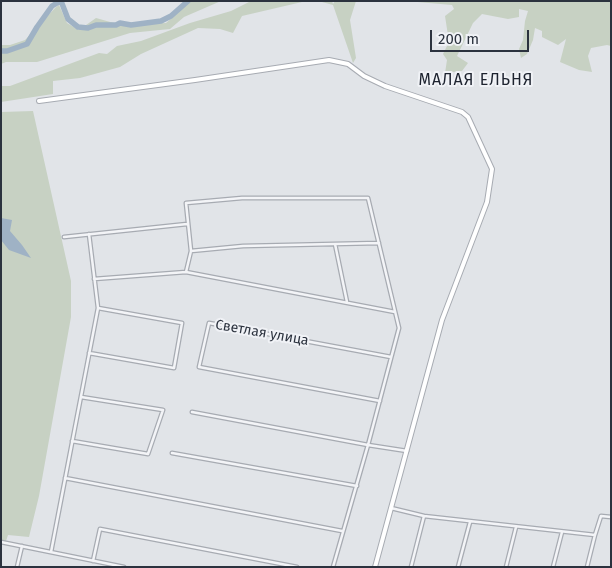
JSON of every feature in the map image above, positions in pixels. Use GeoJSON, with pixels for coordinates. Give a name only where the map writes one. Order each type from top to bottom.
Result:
{"type":"FeatureCollection","features":[{"type":"Feature","properties":{"kind":"street"},"geometry":{"type":"LineString","coordinates":[[39,100],[329,60],[348,64],[364,76],[385,86],[462,112],[468,117],[492,169],[487,202],[444,314],[376,567]]}},
{"type":"Feature","properties":{"kind":"street"},"geometry":{"type":"LineString","coordinates":[[186,272],[191,251],[186,203],[242,198],[368,198],[399,328],[333,567]]}},
{"type":"Feature","properties":{"kind":"street"},"geometry":{"type":"LineString","coordinates":[[64,236],[187,224]]}},
{"type":"Feature","properties":{"kind":"street"},"geometry":{"type":"LineString","coordinates":[[50,552],[98,308],[89,234]]}},
{"type":"Feature","properties":{"kind":"street"},"geometry":{"type":"LineString","coordinates":[[191,251],[243,246],[379,242]]}},
{"type":"Feature","properties":{"kind":"street"},"geometry":{"type":"LineString","coordinates":[[334,244],[347,302]]}},
{"type":"Feature","properties":{"kind":"street"},"geometry":{"type":"LineString","coordinates":[[94,279],[186,272],[395,312]]}},
{"type":"Feature","properties":{"kind":"street"},"geometry":{"type":"LineString","coordinates":[[89,353],[174,368],[182,323],[98,308]]}},
{"type":"Feature","properties":{"kind":"street","name":"Светлая улица"},"geometry":{"type":"LineString","coordinates":[[380,401],[199,367],[208,323],[391,358]]}},
{"type":"Feature","properties":{"kind":"street"},"geometry":{"type":"LineString","coordinates":[[72,441],[148,454],[163,410],[80,397]]}},
{"type":"Feature","properties":{"kind":"street"},"geometry":{"type":"LineString","coordinates":[[192,412],[406,451]]}},
{"type":"Feature","properties":{"kind":"street"},"geometry":{"type":"LineString","coordinates":[[172,453],[356,486]]}},
{"type":"Feature","properties":{"kind":"street"},"geometry":{"type":"LineString","coordinates":[[65,478],[342,531]]}},
{"type":"Feature","properties":{"kind":"street"},"geometry":{"type":"LineString","coordinates":[[391,508],[424,516],[595,535]]}},
{"type":"Feature","properties":{"kind":"street"},"geometry":{"type":"LineString","coordinates":[[410,567],[424,516]]}},
{"type":"Feature","properties":{"kind":"street"},"geometry":{"type":"LineString","coordinates":[[587,567],[601,516],[611,517]]}},
{"type":"Feature","properties":{"kind":"street"},"geometry":{"type":"LineString","coordinates":[[458,567],[470,522]]}},
{"type":"Feature","properties":{"kind":"street"},"geometry":{"type":"LineString","coordinates":[[506,567],[516,526]]}},
{"type":"Feature","properties":{"kind":"street"},"geometry":{"type":"LineString","coordinates":[[93,560],[100,529],[297,567]]}},
{"type":"Feature","properties":{"kind":"street"},"geometry":{"type":"LineString","coordinates":[[552,567],[562,532]]}},
{"type":"Feature","properties":{"kind":"street"},"geometry":{"type":"LineString","coordinates":[[1,542],[124,567]]}},
{"type":"Feature","properties":{"kind":"street"},"geometry":{"type":"LineString","coordinates":[[17,567],[22,546]]}},
{"type":"Feature","properties":{"kind":"green space"},"geometry":{"type":"Polygon","coordinates":[[[191,1],[221,1],[184,17],[170,29],[130,33],[37,62],[6,62],[1,64],[1,45],[10,45],[25,40],[59,5],[67,23],[79,30],[96,18],[121,25],[166,23],[191,1]]]}},
{"type":"Feature","properties":{"kind":"green space"},"geometry":{"type":"Polygon","coordinates":[[[251,1],[332,1],[333,4],[335,1],[356,1],[350,20],[356,58],[353,63],[333,5],[322,2],[302,2],[242,16],[233,33],[220,29],[198,28],[141,54],[120,67],[80,78],[53,81],[53,94],[1,102],[1,86],[10,86],[99,53],[107,54],[117,46],[141,41],[190,23],[231,11],[251,1]]]}},
{"type":"Feature","properties":{"kind":"green space"},"geometry":{"type":"Polygon","coordinates":[[[406,1],[611,1],[611,46],[591,48],[588,56],[592,72],[579,70],[560,62],[566,39],[558,45],[542,37],[542,31],[535,28],[533,40],[527,54],[521,58],[519,49],[523,40],[528,11],[519,9],[519,17],[508,19],[482,14],[473,23],[457,56],[468,63],[462,71],[445,73],[447,60],[443,54],[449,42],[445,16],[454,9],[452,5],[406,1]]]}},
{"type":"Feature","properties":{"kind":"green space"},"geometry":{"type":"Polygon","coordinates":[[[33,111],[71,281],[71,317],[39,496],[29,537],[8,535],[6,541],[1,540],[1,112],[33,111]]]}},
{"type":"Feature","properties":{"kind":"water"},"geometry":{"type":"Polygon","coordinates":[[[1,218],[12,220],[10,231],[31,258],[9,250],[1,240],[1,218]]]}},
{"type":"Feature","properties":{"kind":"waterway"},"geometry":{"type":"LineString","coordinates":[[1,51],[7,51],[27,44],[52,6],[61,1],[68,19],[78,27],[88,28],[96,25],[116,25],[120,23],[131,25],[161,21],[171,16],[188,1]]}},
{"type":"Feature","properties":{"kind":"district","name":"МАЛАЯ ЕЛЬНЯ"},"geometry":{"type":"Point","coordinates":[476,81]}}]}
